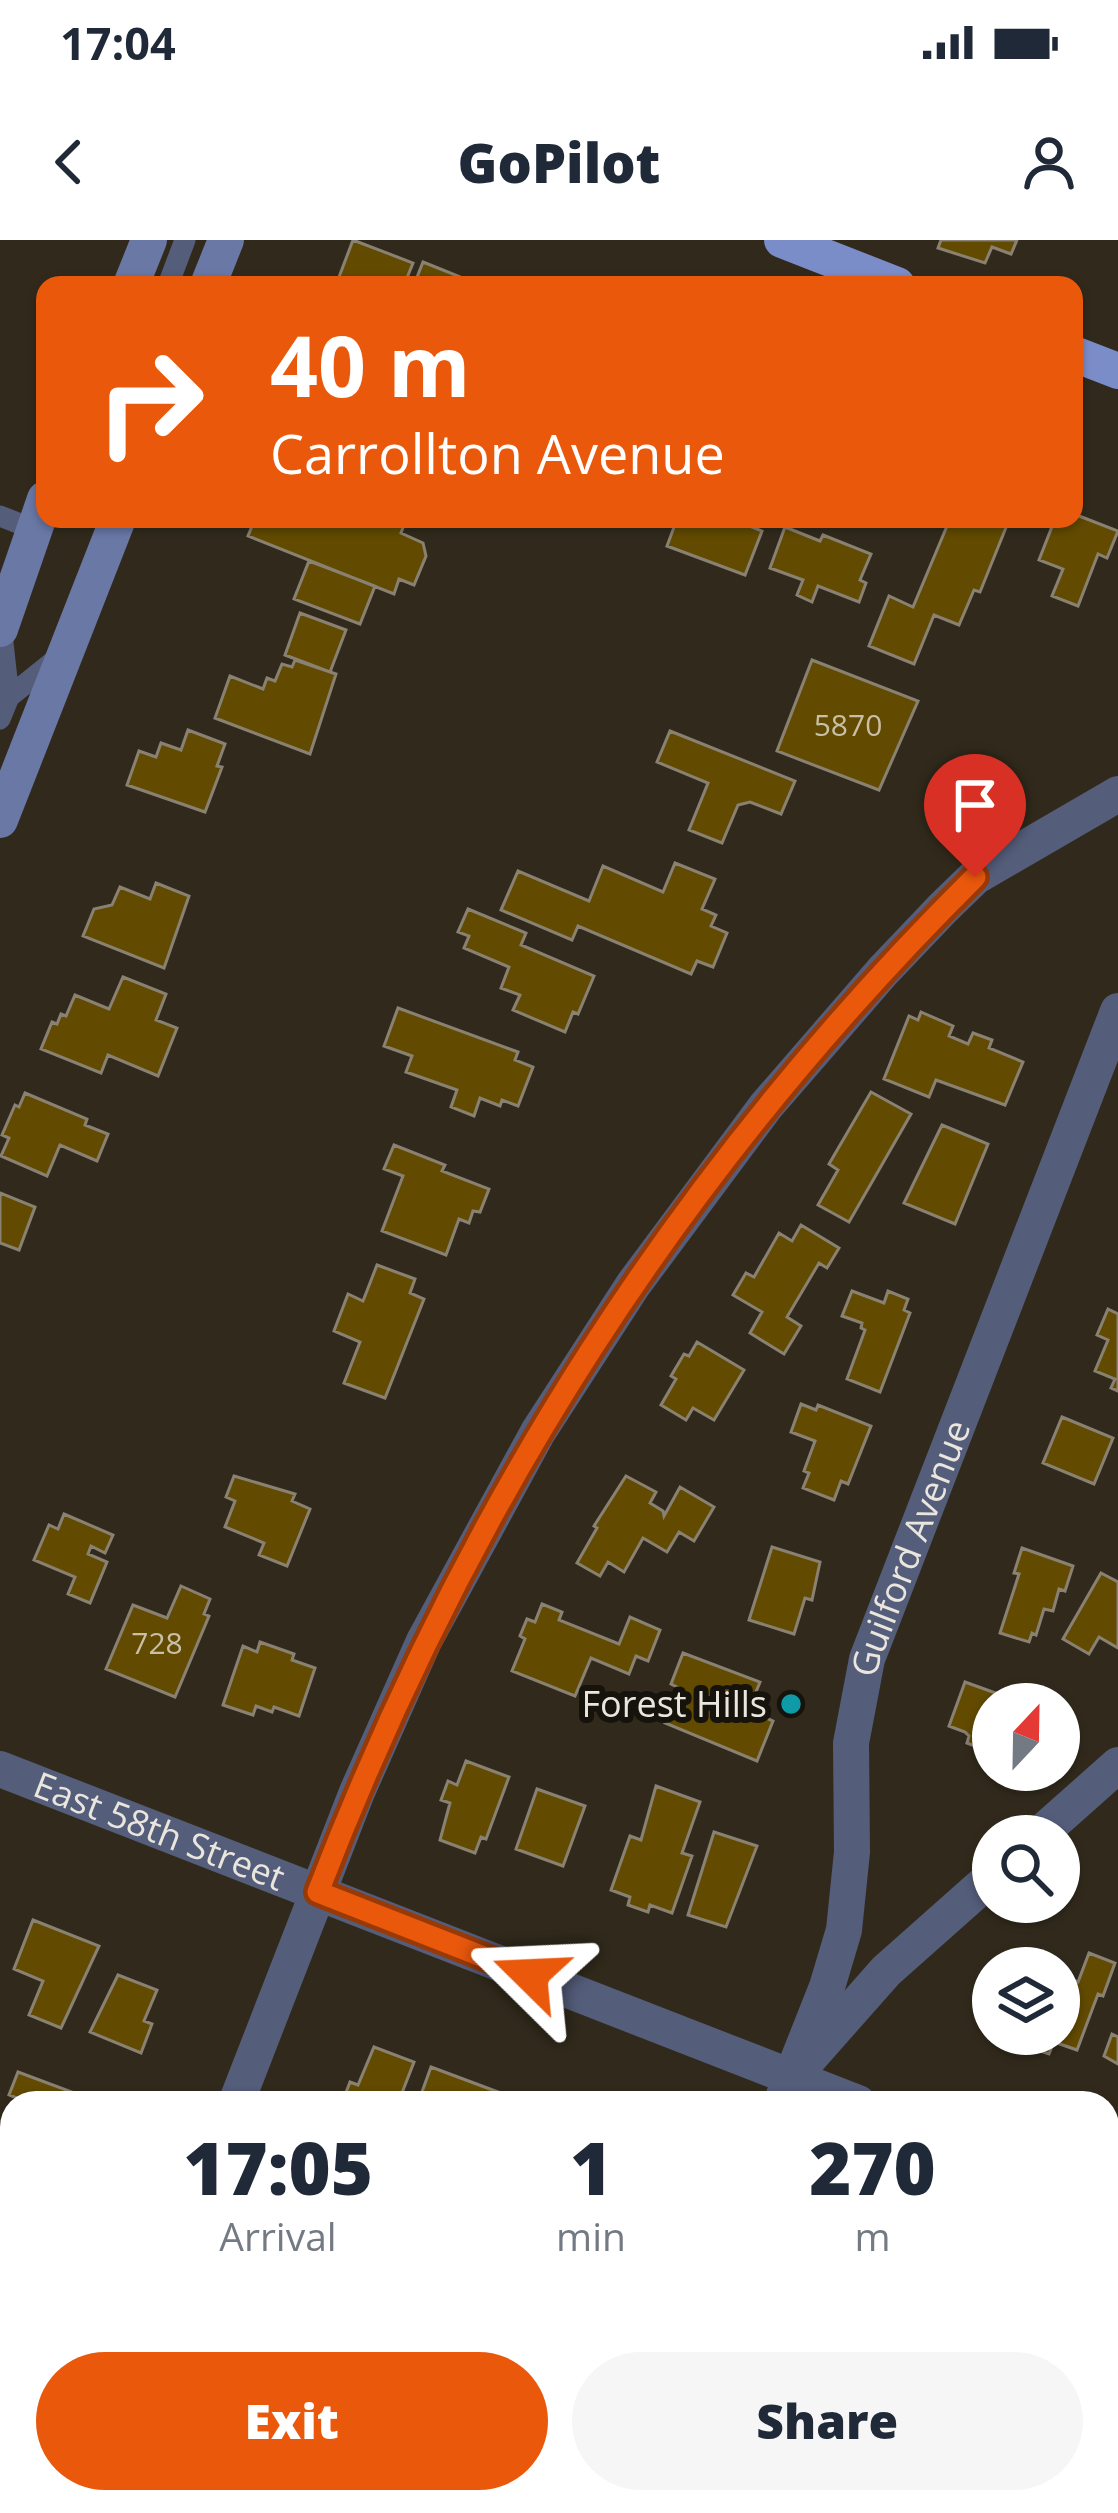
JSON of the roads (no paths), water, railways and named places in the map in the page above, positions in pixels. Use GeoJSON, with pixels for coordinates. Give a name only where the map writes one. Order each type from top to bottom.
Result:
{"type":"FeatureCollection","features":[{"type":"Feature","properties":{"kind":"main road"},"geometry":{"type":"LineString","coordinates":[[135,276],[149,240]]}},
{"type":"Feature","properties":{"kind":"main road"},"geometry":{"type":"LineString","coordinates":[[212,276],[226,240]]}},
{"type":"Feature","properties":{"kind":"main road"},"geometry":{"type":"LineString","coordinates":[[796,243],[875,276]]}},
{"type":"Feature","properties":{"kind":"main road"},"geometry":{"type":"LineString","coordinates":[[1083,357],[1118,371]]}},
{"type":"Feature","properties":{"kind":"main road"},"geometry":{"type":"LineString","coordinates":[[1,627],[26,515]]}},
{"type":"Feature","properties":{"kind":"main road"},"geometry":{"type":"LineString","coordinates":[[0,820],[17,700],[65,651],[114,528]]}},
{"type":"Feature","properties":{"kind":"street"},"geometry":{"type":"LineString","coordinates":[[241,2091],[382,1734],[470,1553],[584,1358],[685,1213],[795,1071],[884,971],[975,877],[1118,794]]}},
{"type":"Feature","properties":{"kind":"street","name":"Guilford Avenue"},"geometry":{"type":"LineString","coordinates":[[786,2090],[844,1930],[852,1852],[851,1743],[867,1659],[1118,1010]]}},
{"type":"Feature","properties":{"kind":"street"},"geometry":{"type":"LineString","coordinates":[[1062,1815],[1118,1765]]}},
{"type":"Feature","properties":{"kind":"street","name":"East 58th Street"},"geometry":{"type":"LineString","coordinates":[[0,1769],[318,1892],[786,2090]]}},
{"type":"Feature","properties":{"kind":"street"},"geometry":{"type":"LineString","coordinates":[[786,2090],[886,1971],[972,1895]]}},
{"type":"Feature","properties":{"kind":"lane"},"geometry":{"type":"LineString","coordinates":[[171,276],[185,240]]}},
{"type":"Feature","properties":{"kind":"lane"},"geometry":{"type":"LineString","coordinates":[[0,719],[17,700],[1,627]]}},
{"type":"Feature","properties":{"kind":"place","name":"Forest Hills"},"geometry":{"type":"Point","coordinates":[791,1704]}}]}
